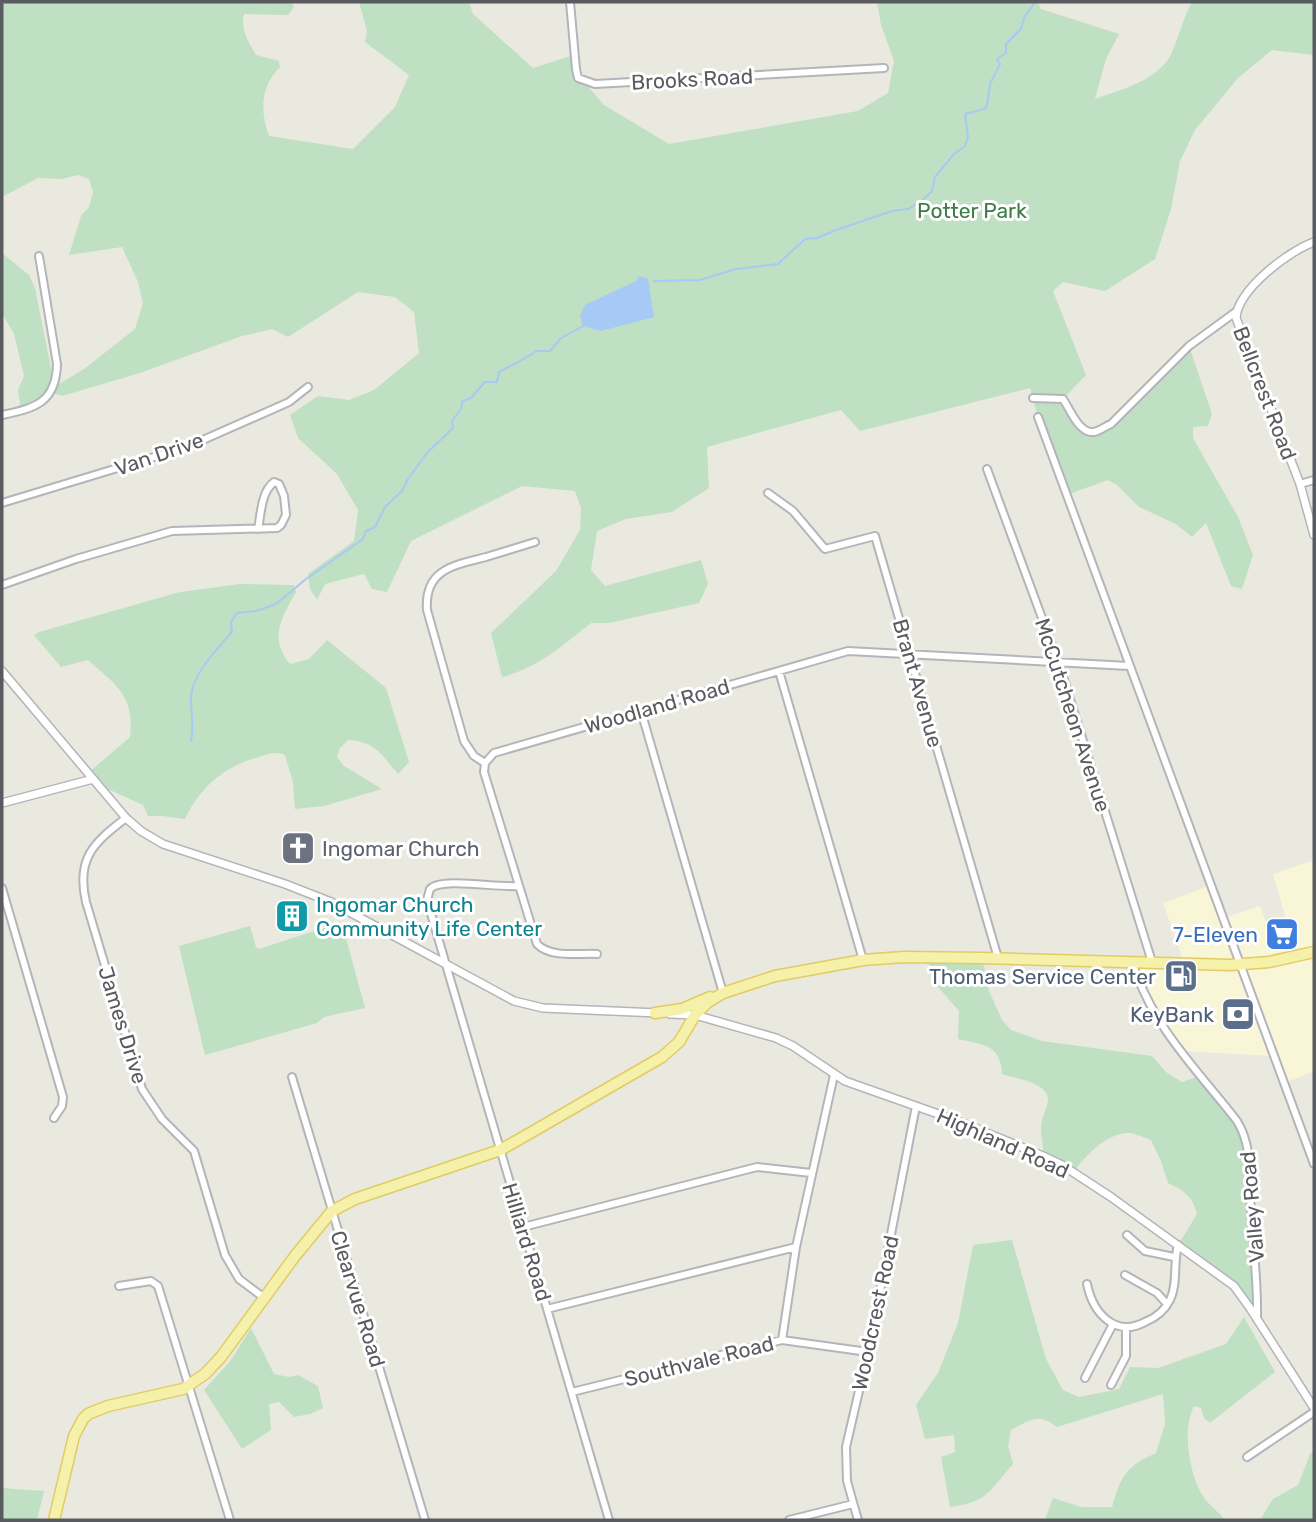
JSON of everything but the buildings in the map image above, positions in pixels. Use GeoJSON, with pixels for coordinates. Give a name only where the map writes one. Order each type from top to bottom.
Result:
{"type":"FeatureCollection","features":[{"type":"Feature","properties":{"kind":"main road"},"geometry":{"type":"LineString","coordinates":[[655,1013],[682,1009],[760,980],[863,960],[904,957],[1241,964],[1278,961],[1314,952]]}},
{"type":"Feature","properties":{"kind":"main road"},"geometry":{"type":"LineString","coordinates":[[54,1520],[74,1436],[88,1414],[108,1406],[190,1386],[214,1366],[263,1297],[332,1211],[355,1199],[500,1150],[662,1057],[679,1042],[695,1016],[708,1002],[723,993]]}},
{"type":"Feature","properties":{"kind":"street","name":"Brooks Road"},"geometry":{"type":"LineString","coordinates":[[570,2],[576,69],[578,78],[585,83],[595,85],[884,68]]}},
{"type":"Feature","properties":{"kind":"street","name":"Bellcrest Road"},"geometry":{"type":"LineString","coordinates":[[1314,242],[1294,251],[1276,264],[1246,295],[1237,311],[1239,330],[1300,485],[1314,536]]}},
{"type":"Feature","properties":{"kind":"street"},"geometry":{"type":"LineString","coordinates":[[2,415],[20,411],[46,398],[52,393],[56,378],[57,364],[39,256]]}},
{"type":"Feature","properties":{"kind":"street"},"geometry":{"type":"LineString","coordinates":[[1033,398],[1063,399],[1079,424],[1086,431],[1094,432],[1111,424],[1189,346],[1237,311]]}},
{"type":"Feature","properties":{"kind":"street","name":"Van Drive"},"geometry":{"type":"LineString","coordinates":[[2,503],[187,447],[289,402],[308,387]]}},
{"type":"Feature","properties":{"kind":"street"},"geometry":{"type":"LineString","coordinates":[[1038,417],[1314,1164]]}},
{"type":"Feature","properties":{"kind":"street","name":"McCutcheon Avenue"},"geometry":{"type":"LineString","coordinates":[[987,469],[1059,664],[1152,962]]}},
{"type":"Feature","properties":{"kind":"street"},"geometry":{"type":"LineString","coordinates":[[1300,485],[1314,480]]}},
{"type":"Feature","properties":{"kind":"street"},"geometry":{"type":"LineString","coordinates":[[2,585],[87,555],[172,531],[258,529],[277,528],[284,521],[286,509],[279,484],[270,484],[264,494],[258,529]]}},
{"type":"Feature","properties":{"kind":"street","name":"Brant Avenue"},"geometry":{"type":"LineString","coordinates":[[768,493],[793,511],[825,549],[875,536],[998,958]]}},
{"type":"Feature","properties":{"kind":"street"},"geometry":{"type":"LineString","coordinates":[[535,542],[447,568],[434,579],[427,594],[427,610],[464,741],[474,756],[485,763],[485,772],[536,941],[541,948],[554,952],[597,954]]}},
{"type":"Feature","properties":{"kind":"street","name":"Woodland Road"},"geometry":{"type":"LineString","coordinates":[[485,763],[494,753],[506,749],[848,651],[1129,666]]}},
{"type":"Feature","properties":{"kind":"street","name":"Highland Road"},"geometry":{"type":"LineString","coordinates":[[2,671],[126,818],[163,844],[331,902],[491,990],[524,1005],[695,1016],[776,1038],[853,1084],[1011,1141],[1062,1165],[1234,1286],[1314,1410]]}},
{"type":"Feature","properties":{"kind":"street"},"geometry":{"type":"LineString","coordinates":[[779,671],[863,960]]}},
{"type":"Feature","properties":{"kind":"street"},"geometry":{"type":"LineString","coordinates":[[641,710],[723,993]]}},
{"type":"Feature","properties":{"kind":"street"},"geometry":{"type":"LineString","coordinates":[[2,803],[93,779]]}},
{"type":"Feature","properties":{"kind":"street","name":"James Drive"},"geometry":{"type":"LineString","coordinates":[[126,818],[99,841],[86,861],[82,875],[86,902],[142,1089],[162,1119],[194,1151],[225,1255],[239,1279],[263,1297]]}},
{"type":"Feature","properties":{"kind":"street"},"geometry":{"type":"LineString","coordinates":[[445,964],[427,900],[430,889],[438,883],[519,886]]}},
{"type":"Feature","properties":{"kind":"street"},"geometry":{"type":"LineString","coordinates":[[2,888],[63,1097],[62,1106],[54,1118]]}},
{"type":"Feature","properties":{"kind":"street","name":"Valley Road"},"geometry":{"type":"LineString","coordinates":[[1132,962],[1146,999],[1162,1027],[1244,1133],[1248,1149],[1258,1286],[1257,1319]]}},
{"type":"Feature","properties":{"kind":"street","name":"Hilliard Road"},"geometry":{"type":"LineString","coordinates":[[445,964],[609,1520]]}},
{"type":"Feature","properties":{"kind":"street"},"geometry":{"type":"LineString","coordinates":[[782,1340],[796,1247],[834,1075]]}},
{"type":"Feature","properties":{"kind":"street","name":"Clearvue Road"},"geometry":{"type":"LineString","coordinates":[[292,1077],[425,1520]]}},
{"type":"Feature","properties":{"kind":"street","name":"Woodcrest Road"},"geometry":{"type":"LineString","coordinates":[[858,1520],[845,1468],[846,1447],[868,1352],[916,1106]]}},
{"type":"Feature","properties":{"kind":"street"},"geometry":{"type":"LineString","coordinates":[[523,1227],[747,1169],[765,1167],[811,1173]]}},
{"type":"Feature","properties":{"kind":"street"},"geometry":{"type":"LineString","coordinates":[[1127,1235],[1144,1251],[1174,1257]]}},
{"type":"Feature","properties":{"kind":"street"},"geometry":{"type":"LineString","coordinates":[[1087,1284],[1094,1307],[1112,1324],[1134,1327],[1151,1320],[1167,1304],[1173,1286],[1174,1257],[1178,1245]]}},
{"type":"Feature","properties":{"kind":"street"},"geometry":{"type":"LineString","coordinates":[[547,1309],[796,1247]]}},
{"type":"Feature","properties":{"kind":"street"},"geometry":{"type":"LineString","coordinates":[[1125,1275],[1157,1293],[1167,1304]]}},
{"type":"Feature","properties":{"kind":"street"},"geometry":{"type":"LineString","coordinates":[[119,1286],[151,1281],[158,1286],[230,1520]]}},
{"type":"Feature","properties":{"kind":"street"},"geometry":{"type":"LineString","coordinates":[[1085,1378],[1112,1324]]}},
{"type":"Feature","properties":{"kind":"street"},"geometry":{"type":"LineString","coordinates":[[1111,1385],[1126,1356],[1126,1327]]}},
{"type":"Feature","properties":{"kind":"street","name":"Southvale Road"},"geometry":{"type":"LineString","coordinates":[[572,1392],[782,1340],[868,1352]]}},
{"type":"Feature","properties":{"kind":"street"},"geometry":{"type":"LineString","coordinates":[[1247,1457],[1314,1410]]}},
{"type":"Feature","properties":{"kind":"street"},"geometry":{"type":"LineString","coordinates":[[789,1520],[853,1504]]}},
{"type":"Feature","properties":{"kind":"shaded area"},"geometry":{"type":"Polygon","coordinates":[[[1314,860],[1314,947],[1266,957],[1231,960],[1183,959],[1163,903],[1211,885],[1224,918],[1260,906],[1267,924],[1286,919],[1273,874],[1314,860]]]}},
{"type":"Feature","properties":{"kind":"shaded area"},"geometry":{"type":"Polygon","coordinates":[[[1314,952],[1314,1071],[1285,1083],[1274,1056],[1179,1051],[1132,962],[1231,965],[1314,952]]]}},
{"type":"Feature","properties":{"kind":"green space","name":"Potter Park"},"geometry":{"type":"Polygon","coordinates":[[[2,2],[292,2],[294,7],[288,15],[244,14],[244,30],[256,55],[279,61],[280,67],[265,91],[263,108],[269,136],[353,149],[395,107],[409,75],[365,42],[367,31],[359,2],[469,2],[473,14],[533,68],[574,55],[578,78],[604,105],[669,144],[858,111],[888,93],[894,61],[881,25],[877,2],[1038,2],[1041,9],[1119,34],[1106,59],[1095,99],[1127,88],[1158,71],[1174,48],[1192,2],[1314,2],[1314,55],[1272,50],[1238,78],[1195,130],[1180,161],[1171,209],[1155,259],[1105,291],[1063,282],[1053,291],[1086,375],[1063,399],[1079,424],[1094,432],[1111,424],[1189,346],[1212,414],[1208,426],[1193,427],[1193,438],[1238,517],[1253,555],[1242,589],[1231,586],[1206,523],[1192,537],[1176,524],[1139,507],[1117,485],[1108,480],[1066,495],[1030,388],[860,431],[841,410],[707,447],[709,488],[672,512],[626,519],[597,531],[591,570],[605,586],[701,560],[708,584],[699,603],[609,623],[591,623],[539,662],[502,677],[491,633],[556,571],[580,530],[581,508],[575,491],[522,486],[411,541],[387,592],[372,589],[364,574],[325,584],[317,600],[310,589],[308,574],[354,541],[358,510],[337,474],[298,438],[290,415],[318,396],[349,400],[374,390],[419,353],[414,312],[395,297],[358,292],[288,337],[272,329],[242,336],[140,373],[62,396],[52,393],[21,411],[18,390],[24,376],[14,334],[2,313],[2,253],[29,275],[35,288],[52,373],[56,378],[54,387],[84,369],[135,329],[143,303],[138,282],[122,247],[69,255],[81,216],[89,207],[93,192],[89,179],[78,175],[62,179],[38,178],[2,197],[2,2]]]}},
{"type":"Feature","properties":{"kind":"green space"},"geometry":{"type":"Polygon","coordinates":[[[240,584],[294,585],[296,592],[280,628],[283,654],[290,664],[309,659],[327,640],[386,688],[409,762],[398,774],[371,746],[348,740],[340,748],[337,757],[344,766],[382,789],[324,806],[295,809],[293,782],[285,755],[269,754],[235,766],[215,779],[198,797],[185,819],[148,816],[143,805],[110,790],[101,789],[88,773],[130,737],[129,711],[121,692],[88,660],[61,667],[34,635],[180,592],[240,584]]]}},
{"type":"Feature","properties":{"kind":"green space"},"geometry":{"type":"Polygon","coordinates":[[[333,925],[344,931],[365,1008],[324,1017],[317,1023],[205,1055],[179,946],[250,926],[259,949],[333,925]]]}},
{"type":"Feature","properties":{"kind":"green space"},"geometry":{"type":"Polygon","coordinates":[[[929,957],[982,958],[989,991],[1002,1020],[1011,1030],[1042,1041],[1152,1056],[1167,1073],[1182,1082],[1200,1076],[1246,1140],[1257,1319],[1234,1286],[1178,1245],[1197,1214],[1187,1194],[1168,1183],[1151,1140],[1128,1133],[1112,1137],[1090,1152],[1073,1172],[1043,1156],[1041,1128],[1047,1094],[1037,1085],[1002,1074],[1001,1064],[994,1051],[958,1039],[959,1011],[931,979],[929,957]]]}},
{"type":"Feature","properties":{"kind":"green space"},"geometry":{"type":"Polygon","coordinates":[[[1012,1240],[1046,1359],[1063,1390],[1079,1397],[1119,1389],[1130,1367],[1158,1368],[1226,1344],[1244,1317],[1275,1372],[1210,1423],[1204,1418],[1201,1408],[1194,1406],[1188,1426],[1188,1449],[1196,1482],[1205,1499],[1225,1520],[1045,1520],[1053,1498],[1081,1507],[1112,1507],[1126,1473],[1156,1453],[1165,1424],[1163,1394],[1057,1427],[1039,1419],[1024,1423],[1011,1430],[1008,1446],[1013,1464],[993,1488],[973,1502],[950,1507],[941,1457],[955,1452],[954,1435],[925,1439],[916,1405],[938,1373],[958,1323],[973,1245],[1012,1240]]]}},
{"type":"Feature","properties":{"kind":"green space"},"geometry":{"type":"Polygon","coordinates":[[[251,1328],[274,1374],[289,1377],[298,1375],[318,1386],[323,1408],[294,1417],[279,1402],[269,1404],[271,1430],[242,1449],[204,1390],[231,1360],[251,1328]]]}},
{"type":"Feature","properties":{"kind":"green space"},"geometry":{"type":"Polygon","coordinates":[[[1314,1451],[1314,1520],[1260,1520],[1273,1499],[1298,1485],[1310,1454],[1314,1451]]]}},
{"type":"Feature","properties":{"kind":"green space"},"geometry":{"type":"Polygon","coordinates":[[[2,1488],[44,1491],[37,1520],[2,1520],[2,1488]]]}},
{"type":"Feature","properties":{"kind":"water"},"geometry":{"type":"Polygon","coordinates":[[[639,276],[648,279],[654,317],[601,331],[583,326],[580,316],[585,305],[636,281],[639,276]]]}},
{"type":"Feature","properties":{"kind":"waterway"},"geometry":{"type":"LineString","coordinates":[[654,281],[700,280],[736,269],[778,264],[805,239],[817,238],[892,211],[908,209],[923,200],[932,191],[935,177],[954,154],[965,146],[968,137],[965,114],[987,106],[990,84],[1000,64],[997,59],[1006,53],[1006,44],[1021,29],[1024,18],[1035,2]]}},
{"type":"Feature","properties":{"kind":"waterway"},"geometry":{"type":"LineString","coordinates":[[191,741],[192,688],[207,662],[232,632],[231,622],[237,613],[256,611],[276,604],[363,539],[366,531],[375,527],[385,507],[402,491],[427,453],[453,428],[452,421],[461,409],[462,402],[472,397],[485,382],[497,382],[499,372],[536,351],[550,351],[560,339],[583,326]]}},
{"type":"Feature","properties":{"kind":"place","name":"Ingomar Church"},"geometry":{"type":"Point","coordinates":[298,848]}},
{"type":"Feature","properties":{"kind":"place","name":"Ingomar Church Community Life Center"},"geometry":{"type":"Point","coordinates":[292,916]}},
{"type":"Feature","properties":{"kind":"place","name":"7-Eleven"},"geometry":{"type":"Point","coordinates":[1282,934]}},
{"type":"Feature","properties":{"kind":"place","name":"Thomas Service Center"},"geometry":{"type":"Point","coordinates":[1181,976]}},
{"type":"Feature","properties":{"kind":"place","name":"KeyBank"},"geometry":{"type":"Point","coordinates":[1238,1014]}}]}
